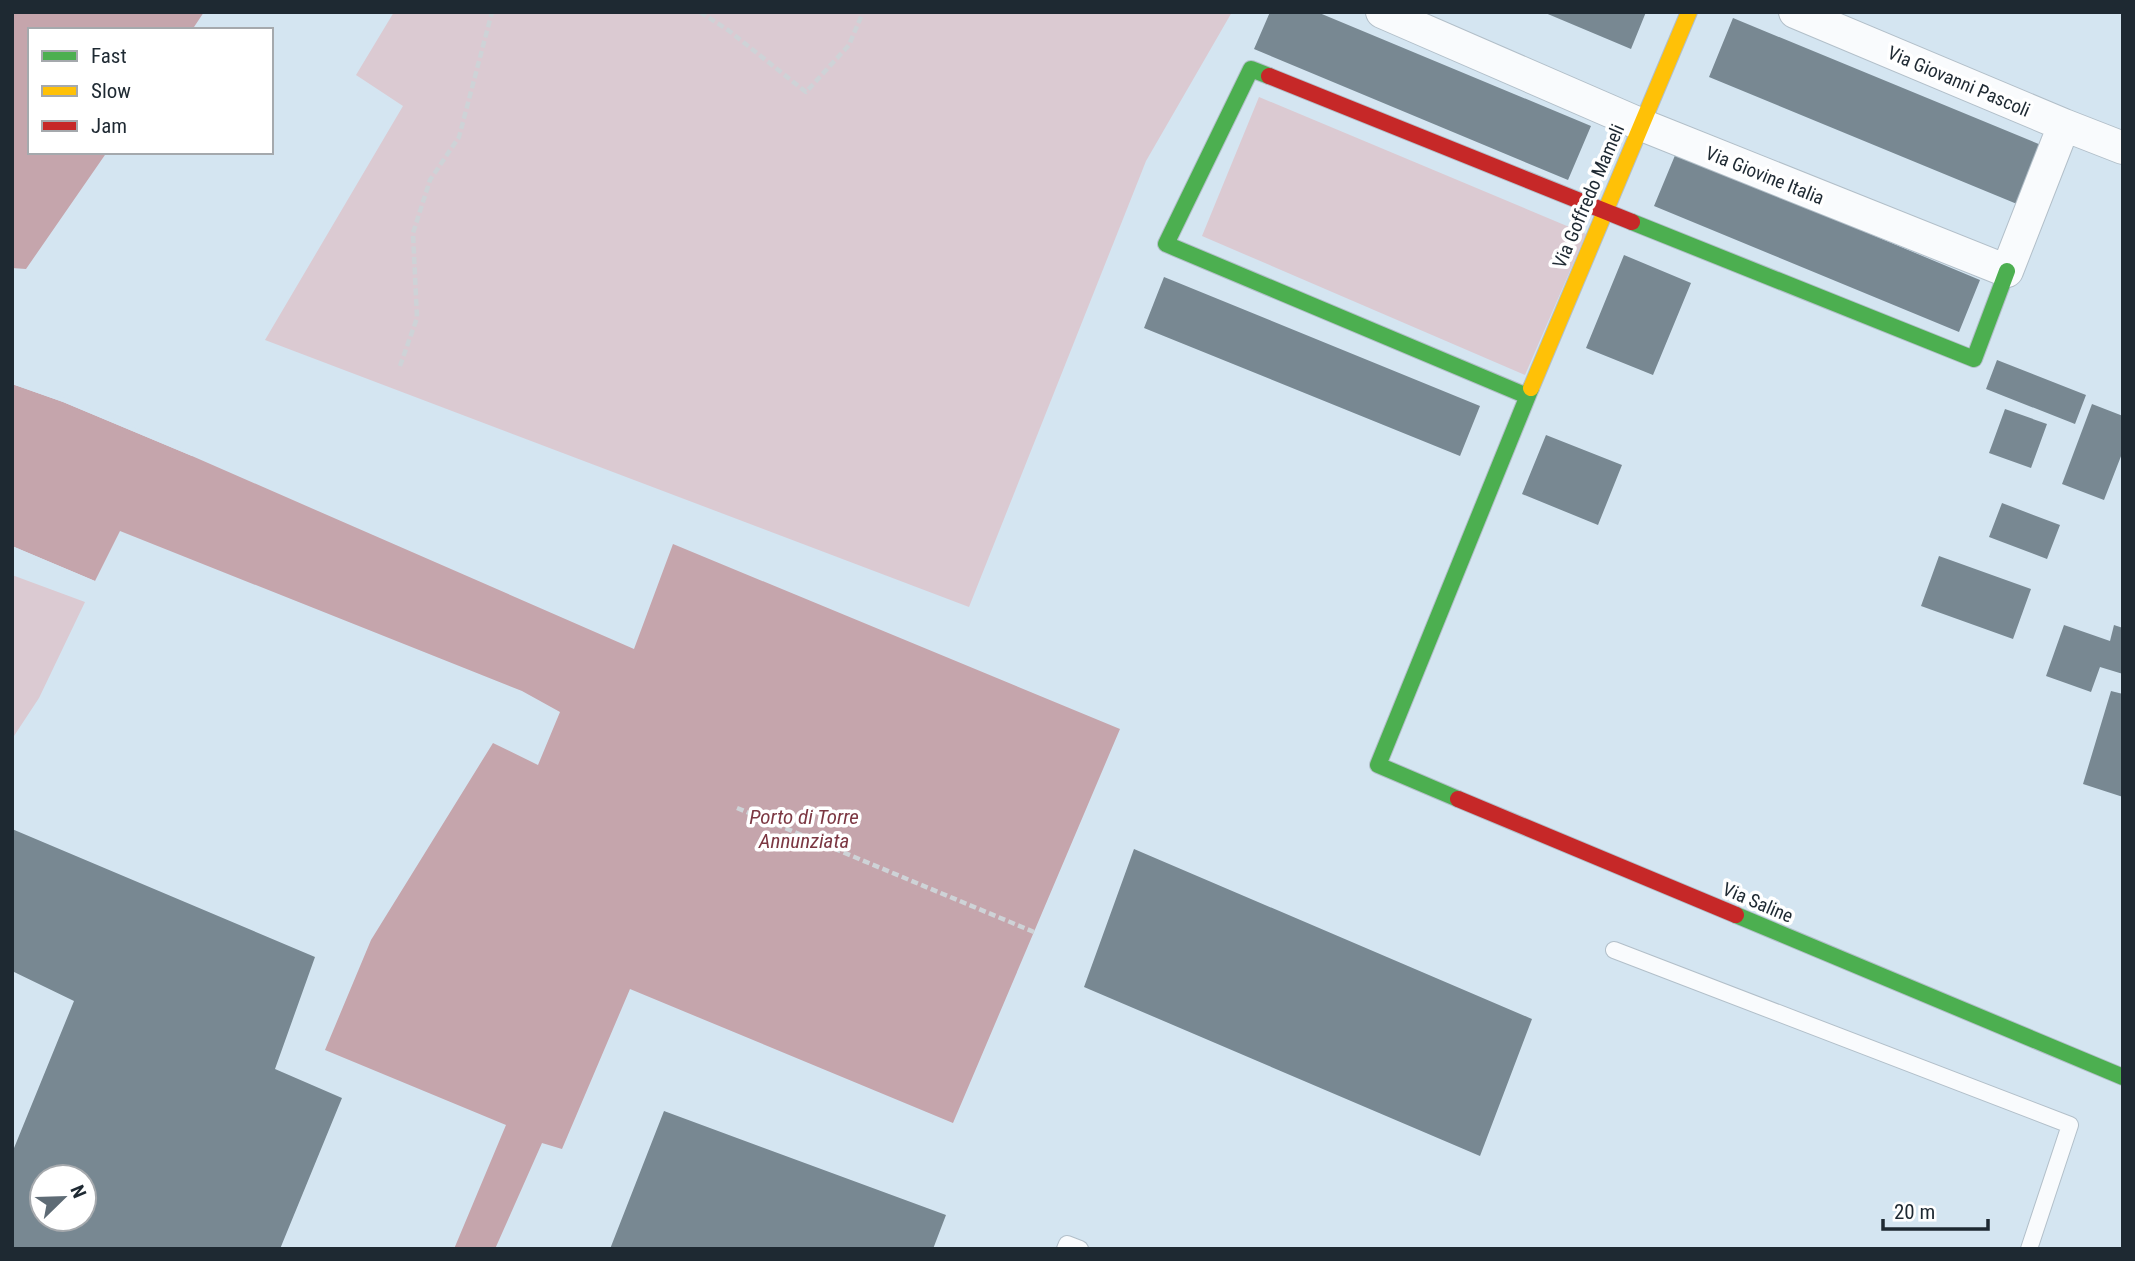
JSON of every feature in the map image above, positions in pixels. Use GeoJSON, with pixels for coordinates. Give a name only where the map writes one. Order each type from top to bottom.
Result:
{"type":"FeatureCollection","features":[{"type":"Feature","properties":{"kind":"street","name":"Via Giovine Italia"},"geometry":{"type":"LineString","coordinates":[[1382,12],[1642,125],[2007,271]]}},
{"type":"Feature","properties":{"kind":"street","name":"Via Goffredo Mameli"},"geometry":{"type":"LineString","coordinates":[[1378,765],[1527,396],[1689,12]]}},
{"type":"Feature","properties":{"kind":"street","name":"Via Giovanni Pascoli"},"geometry":{"type":"LineString","coordinates":[[1795,12],[2123,148]]}},
{"type":"Feature","properties":{"kind":"street"},"geometry":{"type":"LineString","coordinates":[[1527,396],[1167,244],[1251,69],[1975,359],[2064,125]]}},
{"type":"Feature","properties":{"kind":"street","name":"Via Saline"},"geometry":{"type":"LineString","coordinates":[[1378,765],[2123,1077]]}},
{"type":"Feature","properties":{"kind":"lane"},"geometry":{"type":"LineString","coordinates":[[1614,950],[2070,1125],[2029,1249]]}},
{"type":"Feature","properties":{"kind":"lane"},"geometry":{"type":"LineString","coordinates":[[1065,1249],[1067,1244],[1080,1249]]}},
{"type":"Feature","properties":{"kind":"path"},"geometry":{"type":"LineString","coordinates":[[400,366],[417,318],[413,233],[430,180],[459,137],[492,12]]}},
{"type":"Feature","properties":{"kind":"path"},"geometry":{"type":"LineString","coordinates":[[700,12],[728,30],[806,92],[849,45],[863,12]]}},
{"type":"Feature","properties":{"kind":"path"},"geometry":{"type":"LineString","coordinates":[[737,808],[1034,932]]}},
{"type":"Feature","properties":{"kind":"shaded area"},"geometry":{"type":"Polygon","coordinates":[[[394,12],[1232,12],[1146,161],[969,607],[265,340],[403,106],[356,75],[394,12]]]}},
{"type":"Feature","properties":{"kind":"shaded area"},"geometry":{"type":"Polygon","coordinates":[[[1259,97],[1586,234],[1525,375],[1202,236],[1259,97]]]}},
{"type":"Feature","properties":{"kind":"shaded area"},"geometry":{"type":"Polygon","coordinates":[[[12,575],[85,602],[39,698],[12,739],[12,575]]]}},
{"type":"Feature","properties":{"kind":"water"},"geometry":{"type":"Polygon","coordinates":[[[12,12],[204,12],[193,28],[28,28],[28,154],[106,154],[26,269],[12,268],[12,12]]]}},
{"type":"Feature","properties":{"kind":"water","name":"Porto di Torre Annunziata"},"geometry":{"type":"Polygon","coordinates":[[[12,384],[63,402],[192,456],[634,649],[673,544],[1120,729],[953,1123],[630,989],[562,1149],[542,1143],[495,1249],[454,1249],[506,1125],[325,1050],[371,940],[493,743],[538,765],[560,712],[522,691],[120,531],[95,581],[12,546],[12,384]]]}},
{"type":"Feature","properties":{"kind":"pier"},"geometry":{"type":"Polygon","coordinates":[[[12,381],[65,398],[193,453],[192,456],[63,402],[12,384],[12,381]]]}},
{"type":"Feature","properties":{"kind":"pier"},"geometry":{"type":"Polygon","coordinates":[[[12,546],[95,581],[93,584],[12,550],[12,546]]]}},
{"type":"Feature","properties":{"kind":"building"},"geometry":{"type":"Polygon","coordinates":[[[1270,12],[1317,12],[1591,126],[1568,180],[1254,49],[1270,12]]]}},
{"type":"Feature","properties":{"kind":"building"},"geometry":{"type":"Polygon","coordinates":[[[1543,12],[1646,12],[1631,49],[1543,12]]]}},
{"type":"Feature","properties":{"kind":"building"},"geometry":{"type":"Polygon","coordinates":[[[1733,18],[2041,145],[2017,204],[1709,77],[1733,18]]]}},
{"type":"Feature","properties":{"kind":"building"},"geometry":{"type":"Polygon","coordinates":[[[1676,153],[1980,280],[1959,332],[1654,206],[1676,153]]]}},
{"type":"Feature","properties":{"kind":"building"},"geometry":{"type":"Polygon","coordinates":[[[1624,255],[1691,283],[1653,375],[1586,348],[1624,255]]]}},
{"type":"Feature","properties":{"kind":"building"},"geometry":{"type":"Polygon","coordinates":[[[1164,277],[1480,406],[1460,456],[1144,328],[1164,277]]]}},
{"type":"Feature","properties":{"kind":"building"},"geometry":{"type":"Polygon","coordinates":[[[1997,360],[2086,395],[2075,424],[1986,389],[1997,360]]]}},
{"type":"Feature","properties":{"kind":"building"},"geometry":{"type":"Polygon","coordinates":[[[2092,404],[2123,416],[2123,451],[2104,500],[2062,484],[2092,404]]]}},
{"type":"Feature","properties":{"kind":"building"},"geometry":{"type":"Polygon","coordinates":[[[2005,409],[2047,424],[2031,468],[1989,453],[2005,409]]]}},
{"type":"Feature","properties":{"kind":"building"},"geometry":{"type":"Polygon","coordinates":[[[1546,435],[1622,465],[1598,525],[1522,494],[1546,435]]]}},
{"type":"Feature","properties":{"kind":"building"},"geometry":{"type":"Polygon","coordinates":[[[2002,503],[2060,525],[2047,559],[1989,537],[2002,503]]]}},
{"type":"Feature","properties":{"kind":"building"},"geometry":{"type":"Polygon","coordinates":[[[1939,556],[2031,589],[2013,639],[1921,606],[1939,556]]]}},
{"type":"Feature","properties":{"kind":"building"},"geometry":{"type":"Polygon","coordinates":[[[2064,625],[2110,641],[2114,625],[2123,628],[2123,674],[2100,667],[2091,692],[2046,676],[2064,625]]]}},
{"type":"Feature","properties":{"kind":"building"},"geometry":{"type":"Polygon","coordinates":[[[2111,691],[2123,694],[2123,797],[2083,784],[2111,691]]]}},
{"type":"Feature","properties":{"kind":"building"},"geometry":{"type":"Polygon","coordinates":[[[12,829],[315,957],[275,1069],[342,1098],[280,1249],[12,1249],[12,1153],[74,1001],[12,971],[12,829]]]}},
{"type":"Feature","properties":{"kind":"building"},"geometry":{"type":"Polygon","coordinates":[[[1134,849],[1532,1019],[1480,1156],[1084,987],[1134,849]]]}},
{"type":"Feature","properties":{"kind":"building"},"geometry":{"type":"Polygon","coordinates":[[[664,1111],[946,1215],[933,1249],[610,1249],[664,1111]]]}},
{"type":"Feature","properties":{"kind":"traffic: fast"},"geometry":{"type":"LineString","coordinates":[[1269,76],[1251,69],[1166,244],[1527,396]]}},
{"type":"Feature","properties":{"kind":"traffic: fast"},"geometry":{"type":"LineString","coordinates":[[1632,222],[1974,359],[2007,271]]}},
{"type":"Feature","properties":{"kind":"traffic: fast"},"geometry":{"type":"LineString","coordinates":[[1458,799],[1378,765],[1531,388]]}},
{"type":"Feature","properties":{"kind":"traffic: fast"},"geometry":{"type":"LineString","coordinates":[[1736,915],[2123,1077]]}},
{"type":"Feature","properties":{"kind":"traffic: slow"},"geometry":{"type":"LineString","coordinates":[[1531,388],[1689,12]]}},
{"type":"Feature","properties":{"kind":"traffic: jam"},"geometry":{"type":"LineString","coordinates":[[1269,76],[1632,222]]}},
{"type":"Feature","properties":{"kind":"traffic: jam"},"geometry":{"type":"LineString","coordinates":[[1458,799],[1736,915]]}}]}
